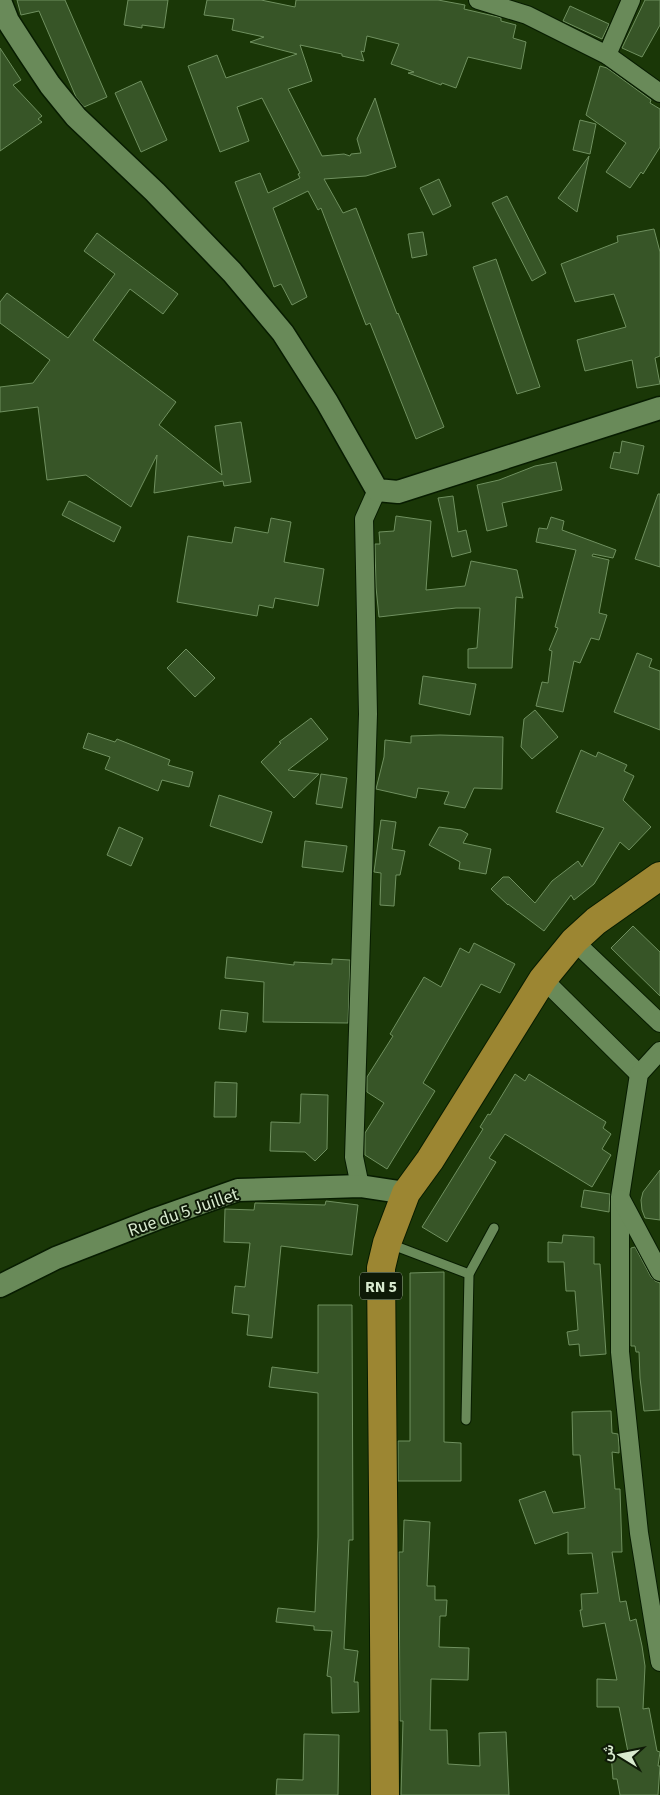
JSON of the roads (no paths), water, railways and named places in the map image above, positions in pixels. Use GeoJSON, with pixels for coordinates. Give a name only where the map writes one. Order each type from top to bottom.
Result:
{"type":"FeatureCollection","features":[{"type":"Feature","properties":{"kind":"main road","name":"RN 5"},"geometry":{"type":"LineString","coordinates":[[384,1795],[385,1654],[382,1268],[387,1243],[406,1193],[430,1160],[543,979],[574,941],[596,921],[660,876]]}},
{"type":"Feature","properties":{"kind":"street"},"geometry":{"type":"LineString","coordinates":[[478,0],[527,15],[607,55],[660,92]]}},
{"type":"Feature","properties":{"kind":"street"},"geometry":{"type":"LineString","coordinates":[[607,55],[631,0]]}},
{"type":"Feature","properties":{"kind":"street"},"geometry":{"type":"LineString","coordinates":[[3,16],[50,85],[76,117],[155,192],[232,272],[283,333],[327,402],[377,490]]}},
{"type":"Feature","properties":{"kind":"street"},"geometry":{"type":"LineString","coordinates":[[377,490],[398,492],[660,408]]}},
{"type":"Feature","properties":{"kind":"street"},"geometry":{"type":"LineString","coordinates":[[360,1186],[354,1157],[368,714],[364,519],[377,490]]}},
{"type":"Feature","properties":{"kind":"street"},"geometry":{"type":"LineString","coordinates":[[574,941],[660,1023]]}},
{"type":"Feature","properties":{"kind":"street"},"geometry":{"type":"LineString","coordinates":[[543,979],[639,1074]]}},
{"type":"Feature","properties":{"kind":"street"},"geometry":{"type":"LineString","coordinates":[[660,1051],[639,1074],[620,1197],[620,1352],[640,1533],[660,1662]]}},
{"type":"Feature","properties":{"kind":"street","name":"Rue du 5 Juillet"},"geometry":{"type":"LineString","coordinates":[[0,1286],[66,1254],[238,1190],[360,1186],[406,1193]]}},
{"type":"Feature","properties":{"kind":"street"},"geometry":{"type":"LineString","coordinates":[[620,1197],[660,1272]]}},
{"type":"Feature","properties":{"kind":"lane"},"geometry":{"type":"LineString","coordinates":[[466,1420],[469,1274],[494,1228]]}},
{"type":"Feature","properties":{"kind":"lane"},"geometry":{"type":"LineString","coordinates":[[387,1243],[469,1274]]}}]}
